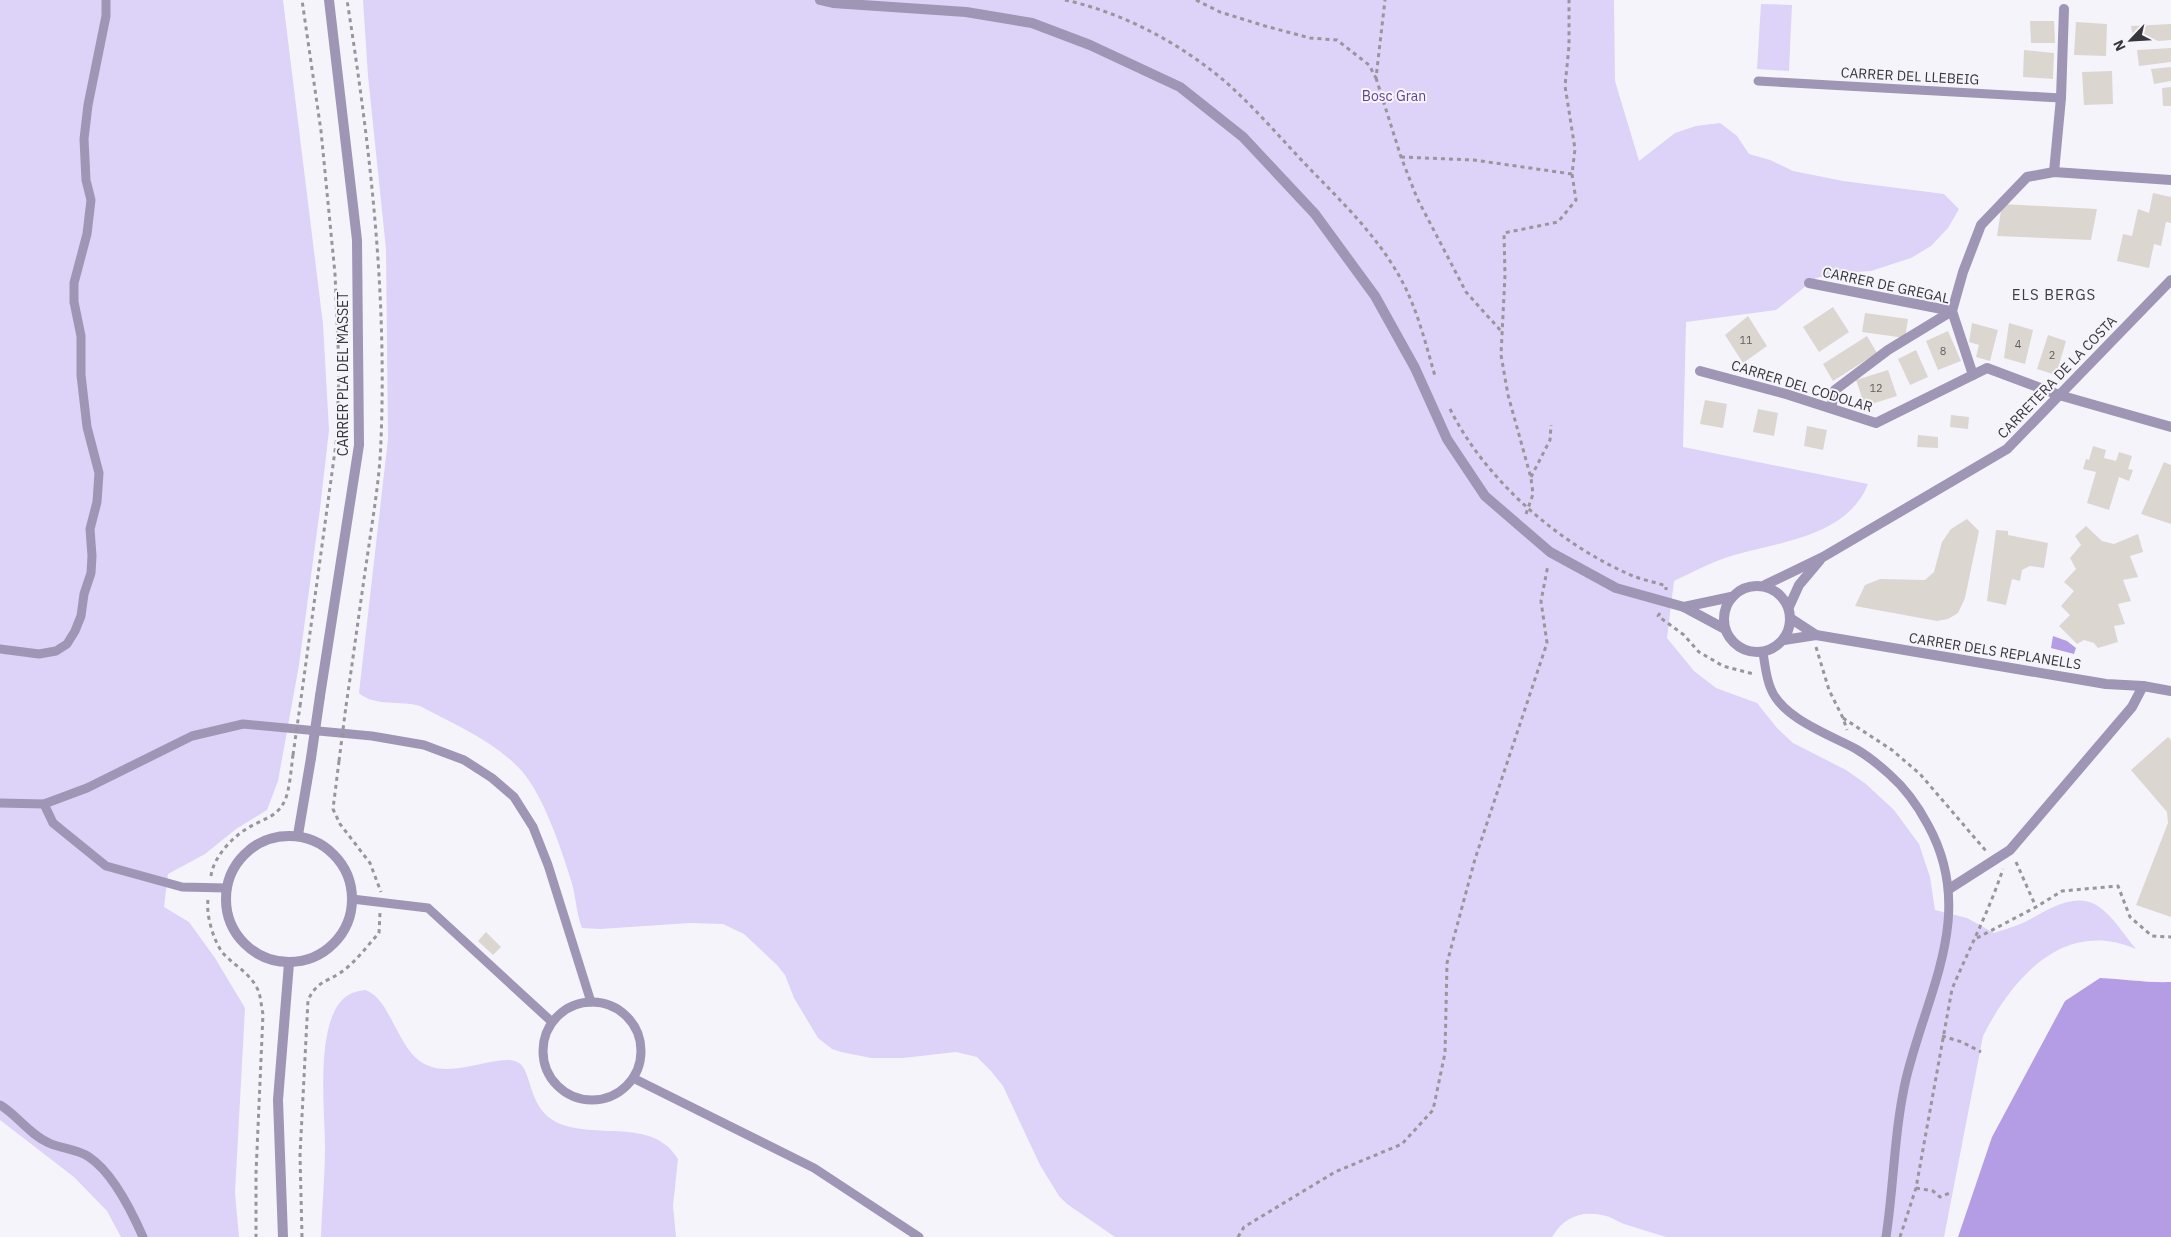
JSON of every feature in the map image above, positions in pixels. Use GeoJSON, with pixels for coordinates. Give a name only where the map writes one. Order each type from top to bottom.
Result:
{"type":"FeatureCollection","features":[{"type":"Feature","properties":{"kind":"street","name":"CARRER PLA DEL MASSET"},"geometry":{"type":"LineString","coordinates":[[298,836],[359,445],[357,240],[329,0]]}},
{"type":"Feature","properties":{"kind":"street"},"geometry":{"type":"LineString","coordinates":[[820,0],[833,3],[966,12],[1032,23],[1090,45],[1180,87],[1243,138],[1315,214],[1375,296],[1415,368],[1447,439],[1485,496],[1550,552],[1616,588],[1664,603],[1684,607],[1725,629]]}},
{"type":"Feature","properties":{"kind":"street"},"geometry":{"type":"LineString","coordinates":[[2054,172],[2061,98],[2064,9]]}},
{"type":"Feature","properties":{"kind":"street"},"geometry":{"type":"LineString","coordinates":[[1830,408],[1835,390],[1888,350],[1952,311],[1963,272],[1981,225],[2027,177],[2054,172],[2171,180]]}},
{"type":"Feature","properties":{"kind":"street","name":"CARRETERA DE LA COSTA"},"geometry":{"type":"LineString","coordinates":[[1765,585],[1823,557],[2007,449],[2171,280]]}},
{"type":"Feature","properties":{"kind":"street","name":"CARRER DE GREGAL"},"geometry":{"type":"LineString","coordinates":[[1808,283],[1952,311],[1973,375]]}},
{"type":"Feature","properties":{"kind":"street","name":"CARRER DEL CODOLAR"},"geometry":{"type":"LineString","coordinates":[[1700,371],[1876,423],[1987,368],[2059,394],[2171,427]]}},
{"type":"Feature","properties":{"kind":"street","name":"CARRETERA DE LA COSTA"},"geometry":{"type":"LineString","coordinates":[[1790,612],[1798,585],[1823,557]]}},
{"type":"Feature","properties":{"kind":"street"},"geometry":{"type":"LineString","coordinates":[[1684,607],[1731,597],[1748,586],[1765,585],[1781,595],[1790,612],[1791,623],[1784,640],[1763,652],[1747,651],[1734,644],[1725,629],[1724,614],[1731,597]]}},
{"type":"Feature","properties":{"kind":"street","name":"CARRER DELS REPLANELLS"},"geometry":{"type":"LineString","coordinates":[[1790,612],[1816,635]]}},
{"type":"Feature","properties":{"kind":"street","name":"CARRER DELS REPLANELLS"},"geometry":{"type":"LineString","coordinates":[[1784,640],[1816,635],[2106,684],[2143,686],[2171,691]]}},
{"type":"Feature","properties":{"kind":"street"},"geometry":{"type":"LineString","coordinates":[[1949,889],[2010,850],[2132,708],[2143,686]]}},
{"type":"Feature","properties":{"kind":"street"},"geometry":{"type":"LineString","coordinates":[[278,836],[298,836],[316,841],[331,851],[342,865],[350,881],[352,900],[349,919],[345,928],[326,951],[308,960],[289,963],[267,959],[248,948],[234,931],[226,910],[226,888],[232,870],[244,854],[260,842],[278,836]]}},
{"type":"Feature","properties":{"kind":"street"},"geometry":{"type":"LineString","coordinates":[[283,1237],[278,1100],[289,963]]}},
{"type":"Feature","properties":{"kind":"lane"},"geometry":{"type":"LineString","coordinates":[[0,649],[39,654],[56,651],[66,644],[75,631],[81,616],[84,594],[91,573],[90,529],[97,502],[99,473],[87,427],[81,375],[81,336],[74,302],[74,283],[87,234],[91,200],[86,180],[84,139],[88,105],[106,16],[106,0]]}},
{"type":"Feature","properties":{"kind":"lane","name":"CARRER DEL LLEBEIG"},"geometry":{"type":"LineString","coordinates":[[1758,81],[2061,98]]}},
{"type":"Feature","properties":{"kind":"lane"},"geometry":{"type":"LineString","coordinates":[[1763,652],[1770,689],[1778,701],[1788,712],[1875,762],[1898,782],[1919,808],[1935,837],[1945,863],[1949,889],[1948,918],[1943,954],[1915,1045],[1899,1116],[1886,1237]]}},
{"type":"Feature","properties":{"kind":"lane"},"geometry":{"type":"LineString","coordinates":[[0,804],[44,804],[87,788],[122,772],[161,750],[192,736],[243,724],[372,736],[424,745],[464,760],[492,778],[514,797],[533,828],[548,865],[591,1002]]}},
{"type":"Feature","properties":{"kind":"lane"},"geometry":{"type":"LineString","coordinates":[[44,804],[53,823],[106,866],[182,887],[226,888]]}},
{"type":"Feature","properties":{"kind":"lane"},"geometry":{"type":"LineString","coordinates":[[352,900],[428,908],[552,1022]]}},
{"type":"Feature","properties":{"kind":"lane"},"geometry":{"type":"LineString","coordinates":[[591,1002],[604,1003],[617,1008],[635,1027],[640,1040],[639,1066],[633,1078],[614,1095],[601,1100],[582,1099],[564,1091],[554,1083],[547,1072],[543,1059],[543,1046],[552,1022],[569,1007],[591,1002]]}},
{"type":"Feature","properties":{"kind":"lane"},"geometry":{"type":"LineString","coordinates":[[633,1078],[814,1168],[919,1237]]}},
{"type":"Feature","properties":{"kind":"lane"},"geometry":{"type":"LineString","coordinates":[[0,1105],[48,1143],[68,1148],[89,1157],[104,1172],[120,1194],[143,1237]]}},
{"type":"Feature","properties":{"kind":"path"},"geometry":{"type":"LineString","coordinates":[[210,879],[212,870],[222,851],[246,828],[274,816],[284,804],[293,755],[336,445],[339,368],[333,255],[321,131],[302,0]]}},
{"type":"Feature","properties":{"kind":"path"},"geometry":{"type":"LineString","coordinates":[[1196,0],[1220,12],[1265,26],[1310,38],[1337,40],[1369,65],[1376,78],[1401,157],[1417,198],[1466,292],[1502,331]]}},
{"type":"Feature","properties":{"kind":"path"},"geometry":{"type":"LineString","coordinates":[[1376,78],[1385,0]]}},
{"type":"Feature","properties":{"kind":"path"},"geometry":{"type":"LineString","coordinates":[[1517,524],[1526,513],[1533,494],[1531,478],[1508,395],[1501,355],[1505,275],[1504,233],[1558,222],[1576,200],[1572,174],[1575,149],[1565,86],[1569,46],[1569,0]]}},
{"type":"Feature","properties":{"kind":"path"},"geometry":{"type":"LineString","coordinates":[[1401,157],[1474,160],[1572,174]]}},
{"type":"Feature","properties":{"kind":"path"},"geometry":{"type":"LineString","coordinates":[[1531,478],[1550,440],[1551,425]]}},
{"type":"Feature","properties":{"kind":"path"},"geometry":{"type":"LineString","coordinates":[[1238,1237],[1244,1227],[1335,1172],[1402,1144],[1433,1110],[1445,1053],[1447,963],[1475,859],[1547,644],[1541,601],[1550,552]]}},
{"type":"Feature","properties":{"kind":"path"},"geometry":{"type":"LineString","coordinates":[[1664,603],[1658,616],[1684,635],[1699,652],[1722,666],[1751,674],[1767,673]]}},
{"type":"Feature","properties":{"kind":"path"},"geometry":{"type":"LineString","coordinates":[[1816,635],[1816,651],[1830,690],[1844,718],[1892,750],[1920,774],[1993,860],[2002,874]]}},
{"type":"Feature","properties":{"kind":"path"},"geometry":{"type":"LineString","coordinates":[[346,706],[334,809],[340,824],[370,863],[381,890],[381,899]]}},
{"type":"Feature","properties":{"kind":"path"},"geometry":{"type":"LineString","coordinates":[[1900,1237],[1916,1188],[1952,989],[1976,938],[2010,850]]}},
{"type":"Feature","properties":{"kind":"path"},"geometry":{"type":"LineString","coordinates":[[2010,850],[2036,907]]}},
{"type":"Feature","properties":{"kind":"path"},"geometry":{"type":"LineString","coordinates":[[1976,938],[2036,907],[2062,890],[2118,886],[2130,917],[2152,936],[2171,937]]}},
{"type":"Feature","properties":{"kind":"path"},"geometry":{"type":"LineString","coordinates":[[208,897],[207,906],[212,931],[222,951],[249,976],[258,989],[263,1014],[256,1174],[256,1237]]}},
{"type":"Feature","properties":{"kind":"path"},"geometry":{"type":"LineString","coordinates":[[302,1237],[300,1155],[308,1000],[314,988],[340,972],[379,933],[380,907]]}},
{"type":"Feature","properties":{"kind":"path"},"geometry":{"type":"LineString","coordinates":[[1942,1036],[1962,1042],[1980,1052]]}},
{"type":"Feature","properties":{"kind":"path"},"geometry":{"type":"LineString","coordinates":[[1916,1188],[1933,1191],[1940,1197],[1952,1192]]}},
{"type":"Feature","properties":{"kind":"green space"},"geometry":{"type":"Polygon","coordinates":[[[0,0],[283,0],[323,324],[329,430],[320,509],[299,665],[278,781],[267,810],[236,829],[205,854],[168,874],[164,907],[189,922],[215,958],[245,1008],[235,1193],[239,1237],[121,1237],[107,1211],[74,1177],[0,1120],[0,0]]]}},
{"type":"Feature","properties":{"kind":"green space","name":"Bosc Gran"},"geometry":{"type":"Polygon","coordinates":[[[363,0],[1614,0],[1615,81],[1639,161],[1675,133],[1696,126],[1720,123],[1737,136],[1749,154],[1770,160],[1793,171],[1843,181],[1944,194],[1959,209],[1948,228],[1931,246],[1911,258],[1871,271],[1840,273],[1816,278],[1776,310],[1686,322],[1683,447],[1868,484],[1858,502],[1844,516],[1828,526],[1809,535],[1724,558],[1674,581],[1667,638],[1694,671],[1716,688],[1757,703],[1777,728],[1793,743],[1846,770],[1866,784],[1894,810],[1919,844],[1930,877],[1935,910],[1967,918],[1994,933],[2023,923],[2052,907],[2080,900],[2098,906],[2109,915],[2136,949],[2110,941],[2086,941],[2064,947],[2044,959],[2026,974],[2009,993],[1995,1014],[1983,1036],[1944,1237],[1666,1237],[1608,1217],[1597,1214],[1582,1214],[1568,1220],[1552,1237],[1115,1237],[1067,1204],[1059,1196],[1040,1165],[1003,1086],[977,1057],[956,1052],[903,1058],[871,1058],[832,1049],[818,1038],[794,998],[785,975],[777,965],[744,934],[723,924],[690,923],[600,929],[582,928],[571,880],[556,836],[542,803],[526,776],[517,766],[483,740],[420,706],[380,702],[359,693],[388,439],[386,249],[368,76],[363,0]]]}},
{"type":"Feature","properties":{"kind":"green space"},"geometry":{"type":"Polygon","coordinates":[[[1761,4],[1792,5],[1789,71],[1757,69],[1761,4]]]}},
{"type":"Feature","properties":{"kind":"green space"},"geometry":{"type":"Polygon","coordinates":[[[365,990],[373,994],[380,1001],[409,1050],[416,1058],[428,1066],[442,1069],[510,1060],[519,1063],[523,1067],[540,1108],[556,1122],[588,1130],[638,1133],[653,1138],[667,1146],[678,1159],[673,1206],[676,1237],[321,1237],[325,1157],[323,1089],[326,1044],[330,1024],[337,1007],[347,996],[365,990]]]}},
{"type":"Feature","properties":{"kind":"shaded area"},"geometry":{"type":"Polygon","coordinates":[[[2053,636],[2067,641],[2076,648],[2074,654],[2051,648],[2053,636]]]}},
{"type":"Feature","properties":{"kind":"shaded area"},"geometry":{"type":"Polygon","coordinates":[[[2100,978],[2171,982],[2171,1237],[1958,1237],[1992,1137],[2065,1001],[2100,978]]]}},
{"type":"Feature","properties":{"kind":"building"},"geometry":{"type":"Polygon","coordinates":[[[2030,21],[2054,21],[2055,43],[2031,43],[2030,21]]]}},
{"type":"Feature","properties":{"kind":"building"},"geometry":{"type":"Polygon","coordinates":[[[2076,22],[2107,24],[2106,56],[2074,55],[2076,22]]]}},
{"type":"Feature","properties":{"kind":"building"},"geometry":{"type":"Polygon","coordinates":[[[2171,24],[2171,40],[2134,43],[2131,26],[2171,24]]]}},
{"type":"Feature","properties":{"kind":"building"},"geometry":{"type":"Polygon","coordinates":[[[2171,48],[2171,62],[2139,66],[2137,50],[2171,48]]]}},
{"type":"Feature","properties":{"kind":"building"},"geometry":{"type":"Polygon","coordinates":[[[2024,50],[2054,53],[2053,79],[2023,77],[2024,50]]]}},
{"type":"Feature","properties":{"kind":"building"},"geometry":{"type":"Polygon","coordinates":[[[2171,67],[2171,81],[2154,84],[2151,69],[2171,67]]]}},
{"type":"Feature","properties":{"kind":"building"},"geometry":{"type":"Polygon","coordinates":[[[2112,71],[2113,104],[2084,105],[2082,72],[2112,71]]]}},
{"type":"Feature","properties":{"kind":"building"},"geometry":{"type":"Polygon","coordinates":[[[2171,87],[2171,106],[2163,106],[2162,88],[2171,87]]]}},
{"type":"Feature","properties":{"kind":"building"},"geometry":{"type":"Polygon","coordinates":[[[2153,193],[2171,197],[2171,223],[2166,222],[2161,246],[2154,244],[2149,268],[2117,261],[2123,234],[2132,236],[2138,209],[2149,213],[2153,193]]]}},
{"type":"Feature","properties":{"kind":"building"},"geometry":{"type":"Polygon","coordinates":[[[2002,204],[2097,209],[2091,240],[1997,236],[2002,204]]]}},
{"type":"Feature","properties":{"kind":"building"},"geometry":{"type":"Polygon","coordinates":[[[1833,307],[1849,332],[1819,352],[1803,327],[1833,307]]]}},
{"type":"Feature","properties":{"kind":"building"},"geometry":{"type":"Polygon","coordinates":[[[1865,313],[1908,319],[1905,338],[1862,332],[1865,313]]]}},
{"type":"Feature","properties":{"kind":"building"},"geometry":{"type":"Polygon","coordinates":[[[1748,316],[1767,346],[1743,363],[1725,335],[1748,316]]]}},
{"type":"Feature","properties":{"kind":"building"},"geometry":{"type":"Polygon","coordinates":[[[1972,323],[1998,330],[1990,361],[1976,357],[1979,345],[1969,342],[1972,323]]]}},
{"type":"Feature","properties":{"kind":"building"},"geometry":{"type":"Polygon","coordinates":[[[2009,323],[2033,330],[2025,364],[2004,358],[2009,323]]]}},
{"type":"Feature","properties":{"kind":"building"},"geometry":{"type":"Polygon","coordinates":[[[1948,331],[1961,361],[1938,370],[1926,341],[1948,331]]]}},
{"type":"Feature","properties":{"kind":"building"},"geometry":{"type":"Polygon","coordinates":[[[2048,335],[2066,341],[2056,375],[2037,369],[2048,335]]]}},
{"type":"Feature","properties":{"kind":"building"},"geometry":{"type":"Polygon","coordinates":[[[1867,336],[1877,353],[1833,381],[1823,364],[1867,336]]]}},
{"type":"Feature","properties":{"kind":"building"},"geometry":{"type":"Polygon","coordinates":[[[1916,350],[1928,377],[1910,385],[1898,359],[1916,350]]]}},
{"type":"Feature","properties":{"kind":"building"},"geometry":{"type":"Polygon","coordinates":[[[1888,370],[1897,396],[1865,406],[1856,380],[1888,370]]]}},
{"type":"Feature","properties":{"kind":"building"},"geometry":{"type":"Polygon","coordinates":[[[1705,400],[1727,404],[1723,428],[1700,424],[1705,400]]]}},
{"type":"Feature","properties":{"kind":"building"},"geometry":{"type":"Polygon","coordinates":[[[1758,409],[1778,413],[1774,436],[1753,432],[1758,409]]]}},
{"type":"Feature","properties":{"kind":"building"},"geometry":{"type":"Polygon","coordinates":[[[1951,415],[1969,417],[1968,429],[1950,427],[1951,415]]]}},
{"type":"Feature","properties":{"kind":"building"},"geometry":{"type":"Polygon","coordinates":[[[1807,426],[1827,430],[1823,450],[1804,446],[1807,426]]]}},
{"type":"Feature","properties":{"kind":"building"},"geometry":{"type":"Polygon","coordinates":[[[1918,435],[1938,437],[1938,448],[1917,447],[1918,435]]]}},
{"type":"Feature","properties":{"kind":"building"},"geometry":{"type":"Polygon","coordinates":[[[2093,446],[2106,450],[2104,458],[2116,461],[2119,452],[2132,456],[2128,469],[2133,470],[2129,481],[2119,477],[2109,510],[2087,503],[2096,472],[2083,469],[2086,459],[2089,460],[2093,446]]]}},
{"type":"Feature","properties":{"kind":"building"},"geometry":{"type":"Polygon","coordinates":[[[2164,462],[2171,465],[2171,524],[2141,514],[2164,462]]]}},
{"type":"Feature","properties":{"kind":"building"},"geometry":{"type":"Polygon","coordinates":[[[1967,519],[1979,531],[1965,598],[1958,613],[1948,619],[1937,621],[1855,606],[1865,585],[1880,579],[1925,580],[1934,572],[1942,542],[1951,529],[1967,519]]]}},
{"type":"Feature","properties":{"kind":"building"},"geometry":{"type":"Polygon","coordinates":[[[2086,526],[2102,541],[2114,544],[2138,534],[2143,552],[2130,556],[2138,577],[2123,580],[2131,601],[2118,604],[2125,624],[2114,626],[2118,642],[2098,648],[2094,643],[2084,640],[2077,644],[2059,626],[2070,615],[2061,606],[2074,591],[2064,582],[2076,569],[2070,558],[2081,545],[2075,536],[2086,526]]]}},
{"type":"Feature","properties":{"kind":"building"},"geometry":{"type":"Polygon","coordinates":[[[1996,530],[2008,531],[2008,535],[2048,543],[2044,568],[2030,566],[2022,570],[2020,581],[2012,579],[2006,605],[1987,601],[1996,530]]]}},
{"type":"Feature","properties":{"kind":"building"},"geometry":{"type":"Polygon","coordinates":[[[2168,737],[2171,740],[2171,917],[2136,905],[2168,823],[2167,812],[2131,770],[2168,737]]]}},
{"type":"Feature","properties":{"kind":"building"},"geometry":{"type":"Polygon","coordinates":[[[486,932],[501,947],[493,955],[478,941],[486,932]]]}},
{"type":"Feature","properties":{"kind":"district","name":"ELS BERGS"},"geometry":{"type":"Point","coordinates":[2054,295]}}]}
